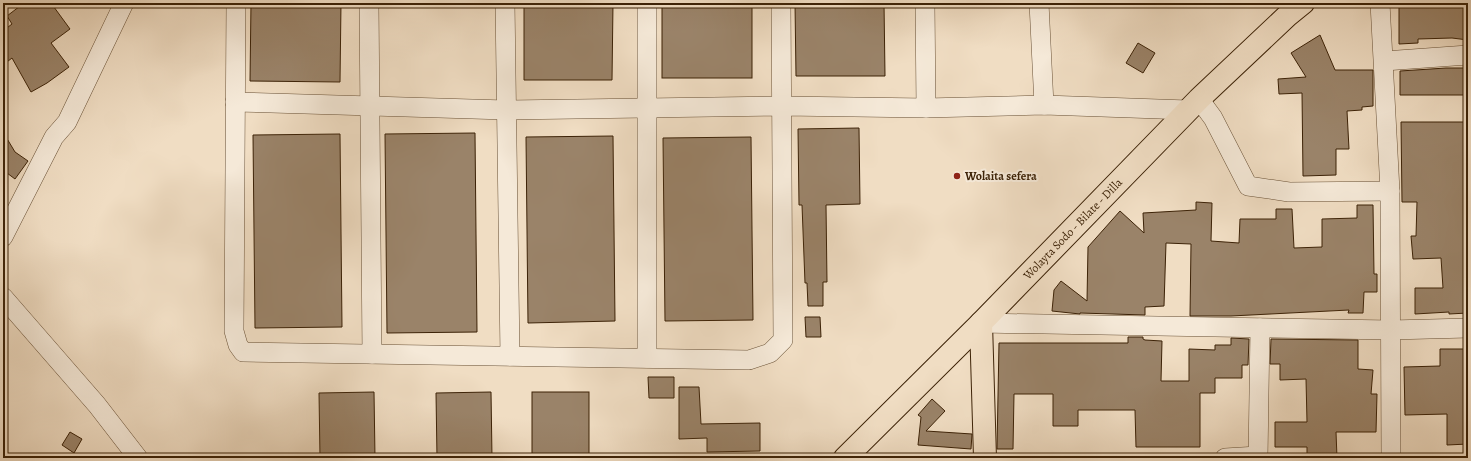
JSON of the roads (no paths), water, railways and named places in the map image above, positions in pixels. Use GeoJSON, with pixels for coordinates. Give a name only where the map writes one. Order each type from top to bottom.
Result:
{"type":"FeatureCollection","features":[{"type":"Feature","properties":{"kind":"main road","name":"Wolayta Sodo - Bilate - Dilla"},"geometry":{"type":"LineString","coordinates":[[845,458],[981,323],[1193,105],[1287,16],[1304,3]]}},
{"type":"Feature","properties":{"kind":"main road"},"geometry":{"type":"LineString","coordinates":[[981,323],[985,458]]}},
{"type":"Feature","properties":{"kind":"street"},"geometry":{"type":"LineString","coordinates":[[3,237],[54,138],[67,122],[124,3]]}},
{"type":"Feature","properties":{"kind":"street"},"geometry":{"type":"LineString","coordinates":[[236,3],[234,331],[238,345],[243,352],[749,360],[770,353],[783,340],[782,3]]}},
{"type":"Feature","properties":{"kind":"street"},"geometry":{"type":"LineString","coordinates":[[369,3],[372,354]]}},
{"type":"Feature","properties":{"kind":"street"},"geometry":{"type":"LineString","coordinates":[[505,3],[510,356]]}},
{"type":"Feature","properties":{"kind":"street"},"geometry":{"type":"LineString","coordinates":[[647,3],[647,358]]}},
{"type":"Feature","properties":{"kind":"street"},"geometry":{"type":"LineString","coordinates":[[925,3],[926,108]]}},
{"type":"Feature","properties":{"kind":"street"},"geometry":{"type":"LineString","coordinates":[[1039,3],[1044,105]]}},
{"type":"Feature","properties":{"kind":"street"},"geometry":{"type":"LineString","coordinates":[[1380,3],[1390,191],[1391,458]]}},
{"type":"Feature","properties":{"kind":"street"},"geometry":{"type":"LineString","coordinates":[[1384,61],[1468,55]]}},
{"type":"Feature","properties":{"kind":"street"},"geometry":{"type":"LineString","coordinates":[[236,102],[506,110],[783,106],[926,108],[1044,105],[1193,105],[1213,118],[1248,186],[1289,192],[1390,191]]}},
{"type":"Feature","properties":{"kind":"street"},"geometry":{"type":"LineString","coordinates":[[3,297],[97,405],[138,458]]}},
{"type":"Feature","properties":{"kind":"street"},"geometry":{"type":"LineString","coordinates":[[981,323],[1391,330],[1468,328]]}},
{"type":"Feature","properties":{"kind":"street"},"geometry":{"type":"LineString","coordinates":[[1225,458],[1258,457],[1260,328]]}},
{"type":"Feature","properties":{"kind":"place","name":"Wolaita sefera"},"geometry":{"type":"Point","coordinates":[957,176]}}]}
